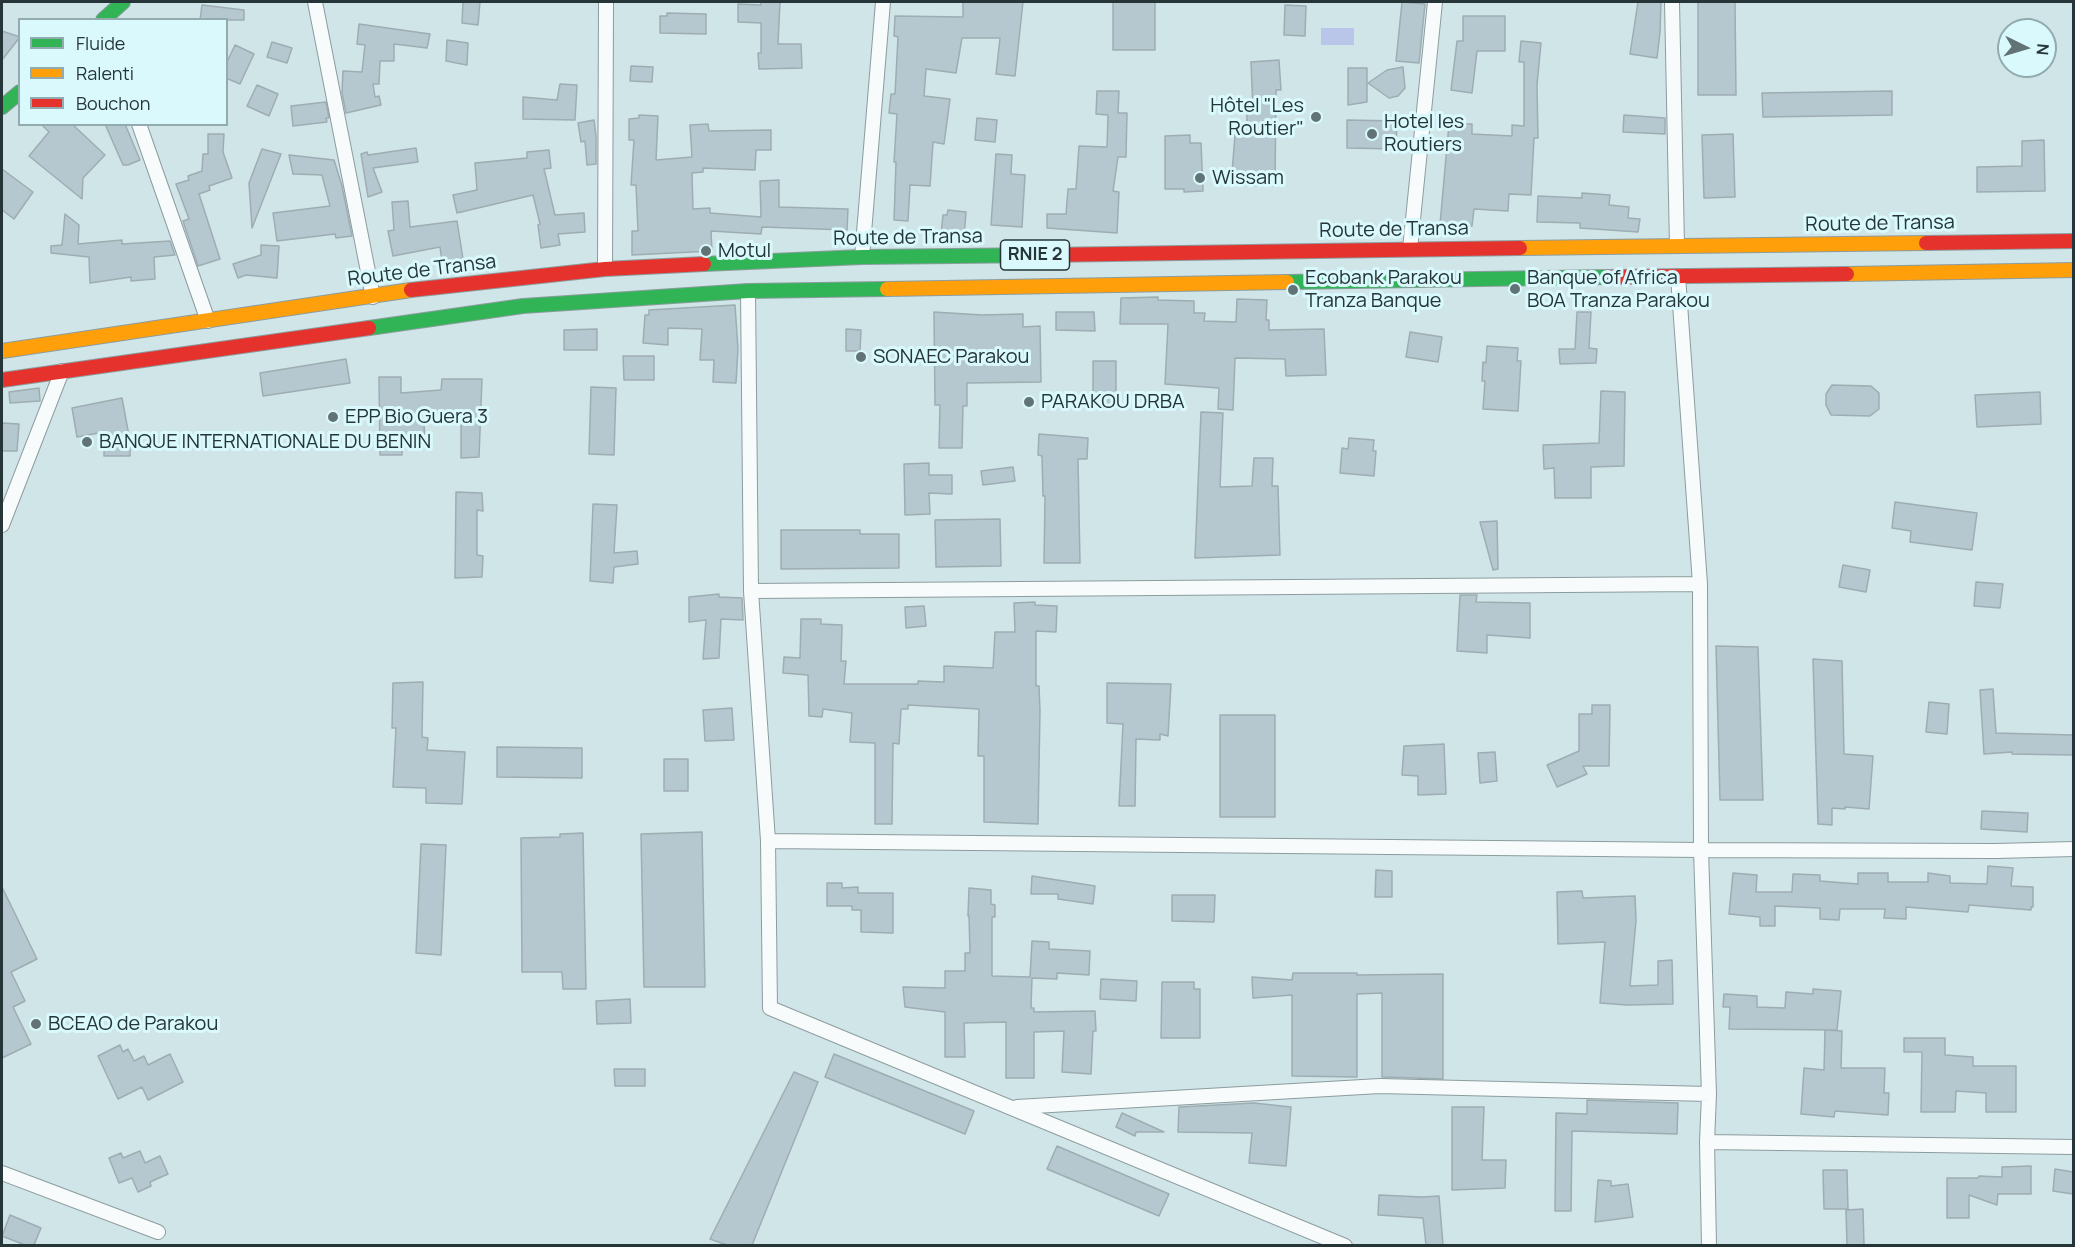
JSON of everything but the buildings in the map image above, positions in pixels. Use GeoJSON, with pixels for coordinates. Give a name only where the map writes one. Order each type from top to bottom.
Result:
{"type":"FeatureCollection","features":[{"type":"Feature","properties":{"kind":"main road"},"geometry":{"type":"LineString","coordinates":[[105,18],[123,2]]}},
{"type":"Feature","properties":{"kind":"main road"},"geometry":{"type":"LineString","coordinates":[[2,107],[18,94]]}},
{"type":"Feature","properties":{"kind":"main road","name":"Route de Transa"},"geometry":{"type":"LineString","coordinates":[[2,380],[523,306],[748,291],[1678,276],[1756,260],[2073,241]]}},
{"type":"Feature","properties":{"kind":"main road","name":"Route de Transa"},"geometry":{"type":"LineString","coordinates":[[2,351],[404,291],[605,269],[862,257],[1677,246],[1756,260],[2073,270]]}},
{"type":"Feature","properties":{"kind":"street"},"geometry":{"type":"LineString","coordinates":[[315,2],[373,297]]}},
{"type":"Feature","properties":{"kind":"street"},"geometry":{"type":"LineString","coordinates":[[605,269],[606,2]]}},
{"type":"Feature","properties":{"kind":"street"},"geometry":{"type":"LineString","coordinates":[[862,257],[883,2]]}},
{"type":"Feature","properties":{"kind":"street"},"geometry":{"type":"LineString","coordinates":[[1410,249],[1435,2]]}},
{"type":"Feature","properties":{"kind":"street"},"geometry":{"type":"LineString","coordinates":[[1672,2],[1677,246]]}},
{"type":"Feature","properties":{"kind":"street"},"geometry":{"type":"LineString","coordinates":[[140,126],[208,321]]}},
{"type":"Feature","properties":{"kind":"street"},"geometry":{"type":"LineString","coordinates":[[1678,276],[1700,584],[1701,850],[1708,1094],[1709,1245]]}},
{"type":"Feature","properties":{"kind":"street"},"geometry":{"type":"LineString","coordinates":[[748,291],[751,591],[768,841],[770,1008],[1345,1245]]}},
{"type":"Feature","properties":{"kind":"street"},"geometry":{"type":"LineString","coordinates":[[2,525],[62,371]]}},
{"type":"Feature","properties":{"kind":"street"},"geometry":{"type":"LineString","coordinates":[[751,591],[1700,584]]}},
{"type":"Feature","properties":{"kind":"street"},"geometry":{"type":"LineString","coordinates":[[768,841],[1701,850],[2073,849]]}},
{"type":"Feature","properties":{"kind":"street"},"geometry":{"type":"LineString","coordinates":[[1012,1107],[1380,1086],[1708,1094]]}},
{"type":"Feature","properties":{"kind":"street"},"geometry":{"type":"LineString","coordinates":[[1707,1142],[2073,1147]]}},
{"type":"Feature","properties":{"kind":"street"},"geometry":{"type":"LineString","coordinates":[[2,1173],[158,1232]]}},
{"type":"Feature","properties":{"kind":"water"},"geometry":{"type":"Polygon","coordinates":[[[1321,28],[1354,28],[1354,45],[1321,45],[1321,28]]]}},
{"type":"Feature","properties":{"kind":"traffic: fast"},"geometry":{"type":"LineString","coordinates":[[105,18],[123,2]]}},
{"type":"Feature","properties":{"kind":"traffic: fast"},"geometry":{"type":"LineString","coordinates":[[2,107],[18,94]]}},
{"type":"Feature","properties":{"kind":"traffic: fast"},"geometry":{"type":"LineString","coordinates":[[704,264],[862,257],[1045,255]]}},
{"type":"Feature","properties":{"kind":"traffic: fast"},"geometry":{"type":"LineString","coordinates":[[1287,282],[1609,277]]}},
{"type":"Feature","properties":{"kind":"traffic: fast"},"geometry":{"type":"LineString","coordinates":[[369,328],[523,306],[748,291],[887,289]]}},
{"type":"Feature","properties":{"kind":"traffic: slow"},"geometry":{"type":"LineString","coordinates":[[1520,248],[1926,243]]}},
{"type":"Feature","properties":{"kind":"traffic: slow"},"geometry":{"type":"LineString","coordinates":[[1847,274],[2074,270]]}},
{"type":"Feature","properties":{"kind":"traffic: slow"},"geometry":{"type":"LineString","coordinates":[[887,289],[1287,282]]}},
{"type":"Feature","properties":{"kind":"traffic: slow"},"geometry":{"type":"LineString","coordinates":[[2,351],[411,290]]}},
{"type":"Feature","properties":{"kind":"traffic: jam"},"geometry":{"type":"LineString","coordinates":[[1926,243],[2074,241]]}},
{"type":"Feature","properties":{"kind":"traffic: jam"},"geometry":{"type":"LineString","coordinates":[[1045,255],[1520,248]]}},
{"type":"Feature","properties":{"kind":"traffic: jam"},"geometry":{"type":"LineString","coordinates":[[411,290],[605,269],[704,264]]}},
{"type":"Feature","properties":{"kind":"traffic: jam"},"geometry":{"type":"LineString","coordinates":[[1609,277],[1847,274]]}},
{"type":"Feature","properties":{"kind":"traffic: jam"},"geometry":{"type":"LineString","coordinates":[[2,380],[369,328]]}},
{"type":"Feature","properties":{"kind":"place","name":"Hôtel \"Les Routier\""},"geometry":{"type":"Point","coordinates":[1316,117]}},
{"type":"Feature","properties":{"kind":"place","name":"Hotel les Routiers"},"geometry":{"type":"Point","coordinates":[1372,134]}},
{"type":"Feature","properties":{"kind":"place","name":"Wissam"},"geometry":{"type":"Point","coordinates":[1200,178]}},
{"type":"Feature","properties":{"kind":"place","name":"Motul"},"geometry":{"type":"Point","coordinates":[706,251]}},
{"type":"Feature","properties":{"kind":"place","name":"Banque of Africa BOA Tranza Parakou"},"geometry":{"type":"Point","coordinates":[1515,289]}},
{"type":"Feature","properties":{"kind":"place","name":"Ecobank Parakou Tranza Banque"},"geometry":{"type":"Point","coordinates":[1293,290]}},
{"type":"Feature","properties":{"kind":"place","name":"SONAEC Parakou"},"geometry":{"type":"Point","coordinates":[861,357]}},
{"type":"Feature","properties":{"kind":"place","name":"PARAKOU DRBA"},"geometry":{"type":"Point","coordinates":[1029,402]}},
{"type":"Feature","properties":{"kind":"place","name":"EPP Bio Guera 3"},"geometry":{"type":"Point","coordinates":[333,417]}},
{"type":"Feature","properties":{"kind":"place","name":"BANQUE INTERNATIONALE DU BENIN"},"geometry":{"type":"Point","coordinates":[87,442]}},
{"type":"Feature","properties":{"kind":"place","name":"BCEAO de Parakou"},"geometry":{"type":"Point","coordinates":[36,1024]}}]}
